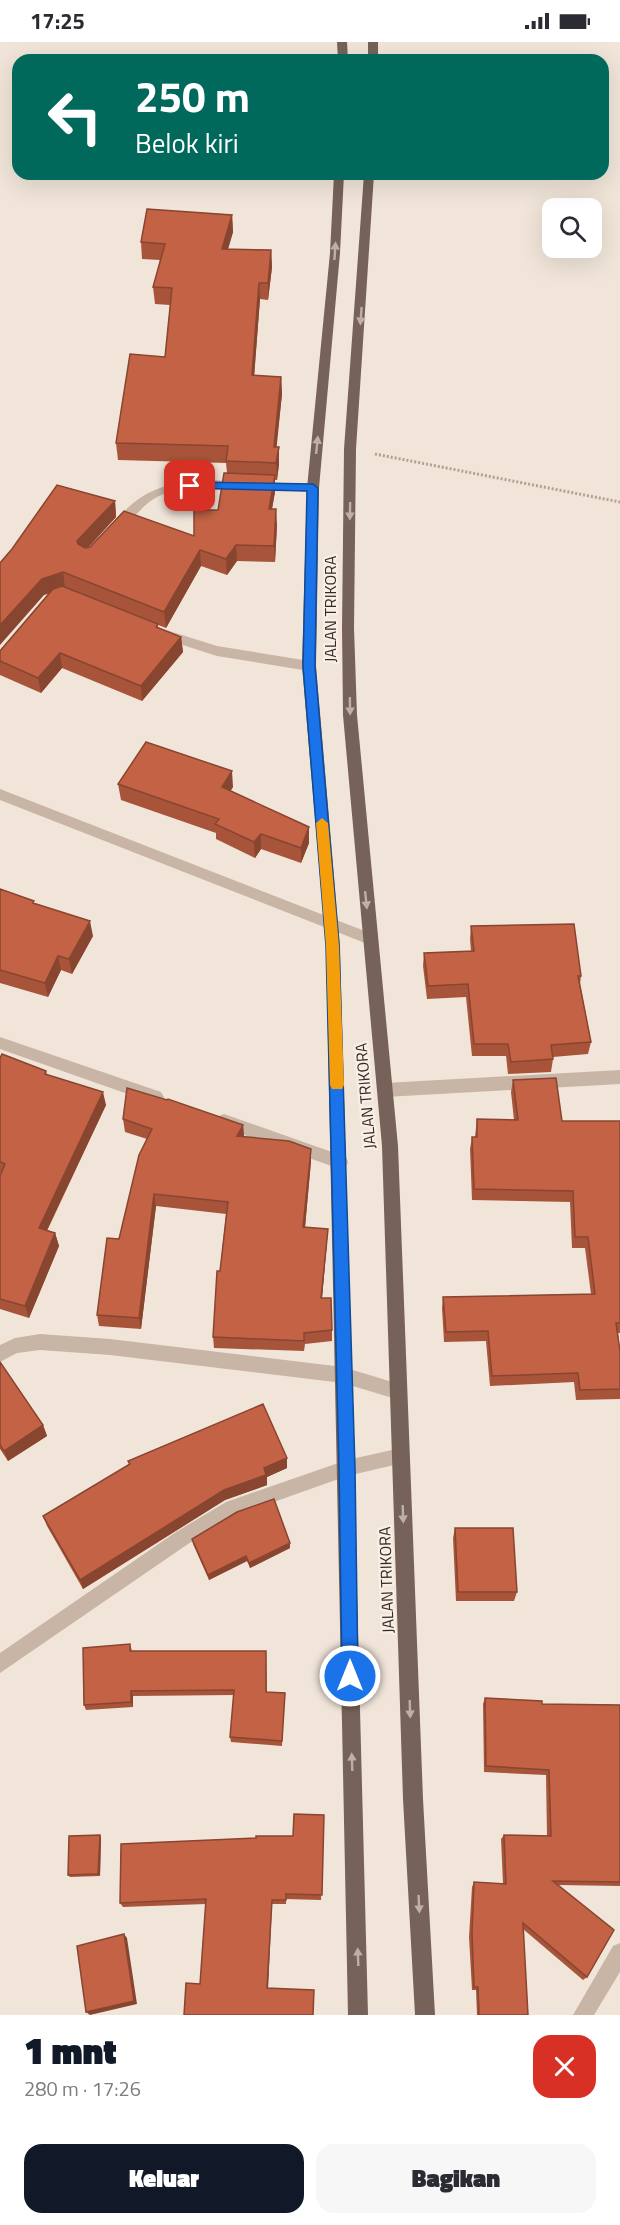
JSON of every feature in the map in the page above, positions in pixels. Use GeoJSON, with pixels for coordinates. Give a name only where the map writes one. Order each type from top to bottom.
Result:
{"type":"FeatureCollection","features":[{"type":"Feature","properties":{"kind":"main road","name":"JALAN TRIKORA"},"geometry":{"type":"LineString","coordinates":[[339,180],[335,253],[313,488],[309,666],[331,924],[340,1162],[358,2015]]}},
{"type":"Feature","properties":{"kind":"main road","name":"JALAN TRIKORA"},"geometry":{"type":"LineString","coordinates":[[369,180],[350,449],[348,628],[350,715],[390,1146],[413,1799],[425,2015]]}},
{"type":"Feature","properties":{"kind":"street"},"geometry":{"type":"LineString","coordinates":[[104,541],[154,494],[176,487],[204,484],[313,488]]}},
{"type":"Feature","properties":{"kind":"street"},"geometry":{"type":"LineString","coordinates":[[149,628],[181,642],[230,655],[309,666]]}},
{"type":"Feature","properties":{"kind":"street"},"geometry":{"type":"LineString","coordinates":[[0,794],[370,939]]}},
{"type":"Feature","properties":{"kind":"street"},"geometry":{"type":"LineString","coordinates":[[0,1043],[173,1103]]}},
{"type":"Feature","properties":{"kind":"street"},"geometry":{"type":"LineString","coordinates":[[385,1090],[620,1077]]}},
{"type":"Feature","properties":{"kind":"street"},"geometry":{"type":"LineString","coordinates":[[206,1115],[340,1162]]}},
{"type":"Feature","properties":{"kind":"street"},"geometry":{"type":"LineString","coordinates":[[0,1354],[15,1346],[40,1342],[343,1375],[399,1392]]}},
{"type":"Feature","properties":{"kind":"street"},"geometry":{"type":"LineString","coordinates":[[0,1664],[182,1538],[232,1508],[347,1468],[401,1456]]}},
{"type":"Feature","properties":{"kind":"street"},"geometry":{"type":"LineString","coordinates":[[583,2015],[620,1953]]}},
{"type":"Feature","properties":{"kind":"path"},"geometry":{"type":"LineString","coordinates":[[350,449],[620,502]]}},
{"type":"Feature","properties":{"kind":"building"},"geometry":{"type":"Polygon","coordinates":[[[147,209],[232,215],[222,249],[271,250],[268,283],[259,283],[252,375],[281,377],[274,447],[279,447],[276,463],[226,461],[228,446],[116,443],[130,354],[165,357],[172,288],[153,287],[165,244],[141,242],[147,209]]]}},
{"type":"Feature","properties":{"kind":"building"},"geometry":{"type":"Polygon","coordinates":[[[224,473],[275,475],[269,509],[276,509],[274,546],[236,545],[226,559],[200,550],[164,612],[63,572],[42,579],[0,625],[0,563],[57,485],[115,501],[77,541],[85,548],[90,547],[124,511],[194,536],[194,510],[218,510],[224,473]]]}},
{"type":"Feature","properties":{"kind":"building"},"geometry":{"type":"Polygon","coordinates":[[[62,586],[158,624],[156,627],[181,637],[141,686],[60,653],[38,678],[0,661],[0,651],[53,589],[62,586]]]}},
{"type":"Feature","properties":{"kind":"building"},"geometry":{"type":"Polygon","coordinates":[[[146,742],[232,771],[222,787],[309,827],[301,848],[261,834],[254,842],[215,824],[219,819],[118,784],[146,742]]]}},
{"type":"Feature","properties":{"kind":"building"},"geometry":{"type":"Polygon","coordinates":[[[0,889],[34,901],[33,903],[90,921],[69,959],[58,956],[45,983],[0,970],[0,889]]]}},
{"type":"Feature","properties":{"kind":"building"},"geometry":{"type":"Polygon","coordinates":[[[574,924],[581,976],[578,976],[591,1042],[551,1045],[553,1059],[511,1062],[508,1044],[474,1044],[468,984],[428,986],[424,953],[474,951],[471,926],[574,924]]]}},
{"type":"Feature","properties":{"kind":"building"},"geometry":{"type":"Polygon","coordinates":[[[2,1054],[46,1071],[45,1074],[103,1092],[39,1228],[55,1233],[25,1306],[0,1299],[0,1176],[5,1164],[0,1162],[0,1058],[2,1054]]]}},
{"type":"Feature","properties":{"kind":"building"},"geometry":{"type":"Polygon","coordinates":[[[556,1078],[562,1121],[620,1121],[620,1323],[616,1323],[620,1351],[620,1389],[580,1390],[578,1373],[492,1376],[488,1331],[446,1332],[443,1297],[595,1294],[588,1237],[575,1237],[573,1191],[474,1189],[472,1137],[477,1137],[477,1119],[518,1120],[513,1080],[556,1078]]]}},
{"type":"Feature","properties":{"kind":"building"},"geometry":{"type":"Polygon","coordinates":[[[127,1088],[168,1099],[243,1125],[237,1136],[289,1141],[311,1149],[303,1227],[328,1229],[321,1298],[331,1298],[332,1330],[304,1333],[304,1341],[213,1337],[217,1271],[220,1271],[228,1202],[154,1194],[139,1318],[97,1315],[107,1238],[119,1239],[139,1155],[152,1129],[123,1119],[127,1088]]]}},
{"type":"Feature","properties":{"kind":"building"},"geometry":{"type":"Polygon","coordinates":[[[0,1362],[43,1425],[4,1451],[0,1445],[0,1362]]]}},
{"type":"Feature","properties":{"kind":"building"},"geometry":{"type":"Polygon","coordinates":[[[263,1404],[287,1458],[264,1468],[266,1475],[224,1490],[80,1580],[43,1516],[130,1464],[128,1461],[263,1404]]]}},
{"type":"Feature","properties":{"kind":"building"},"geometry":{"type":"Polygon","coordinates":[[[274,1499],[290,1543],[249,1563],[246,1556],[208,1575],[192,1539],[237,1512],[274,1499]]]}},
{"type":"Feature","properties":{"kind":"building"},"geometry":{"type":"Polygon","coordinates":[[[455,1528],[513,1528],[517,1592],[458,1592],[455,1528]]]}},
{"type":"Feature","properties":{"kind":"building"},"geometry":{"type":"Polygon","coordinates":[[[130,1644],[130,1651],[266,1651],[266,1692],[285,1693],[282,1741],[230,1737],[234,1690],[131,1691],[131,1702],[84,1705],[83,1648],[130,1644]]]}},
{"type":"Feature","properties":{"kind":"building"},"geometry":{"type":"Polygon","coordinates":[[[485,1698],[542,1701],[542,1704],[620,1705],[620,1882],[553,1881],[614,1930],[587,1977],[523,1923],[528,2015],[479,2015],[478,1987],[474,1987],[472,1933],[474,1882],[506,1884],[504,1835],[551,1836],[549,1770],[486,1766],[485,1698]]]}},
{"type":"Feature","properties":{"kind":"building"},"geometry":{"type":"Polygon","coordinates":[[[294,1814],[324,1815],[322,1895],[286,1894],[286,1900],[272,1900],[267,1988],[314,1990],[313,2015],[184,2015],[186,1983],[200,1984],[206,1899],[120,1903],[121,1844],[293,1836],[294,1814]]]}},
{"type":"Feature","properties":{"kind":"building"},"geometry":{"type":"Polygon","coordinates":[[[100,1835],[98,1874],[68,1875],[69,1836],[100,1835]]]}},
{"type":"Feature","properties":{"kind":"building"},"geometry":{"type":"Polygon","coordinates":[[[124,1934],[134,2001],[86,2012],[77,1946],[124,1934]]]}},
{"type":"Feature","properties":{"kind":"slow traffic"},"geometry":{"type":"LineString","coordinates":[[322,823],[333,946],[337,1085]]}},
{"type":"Feature","properties":{"kind":"route"},"geometry":{"type":"LineString","coordinates":[[190,486],[204,484],[313,488],[309,666],[333,946],[350,1589],[350,1676]]}}]}
